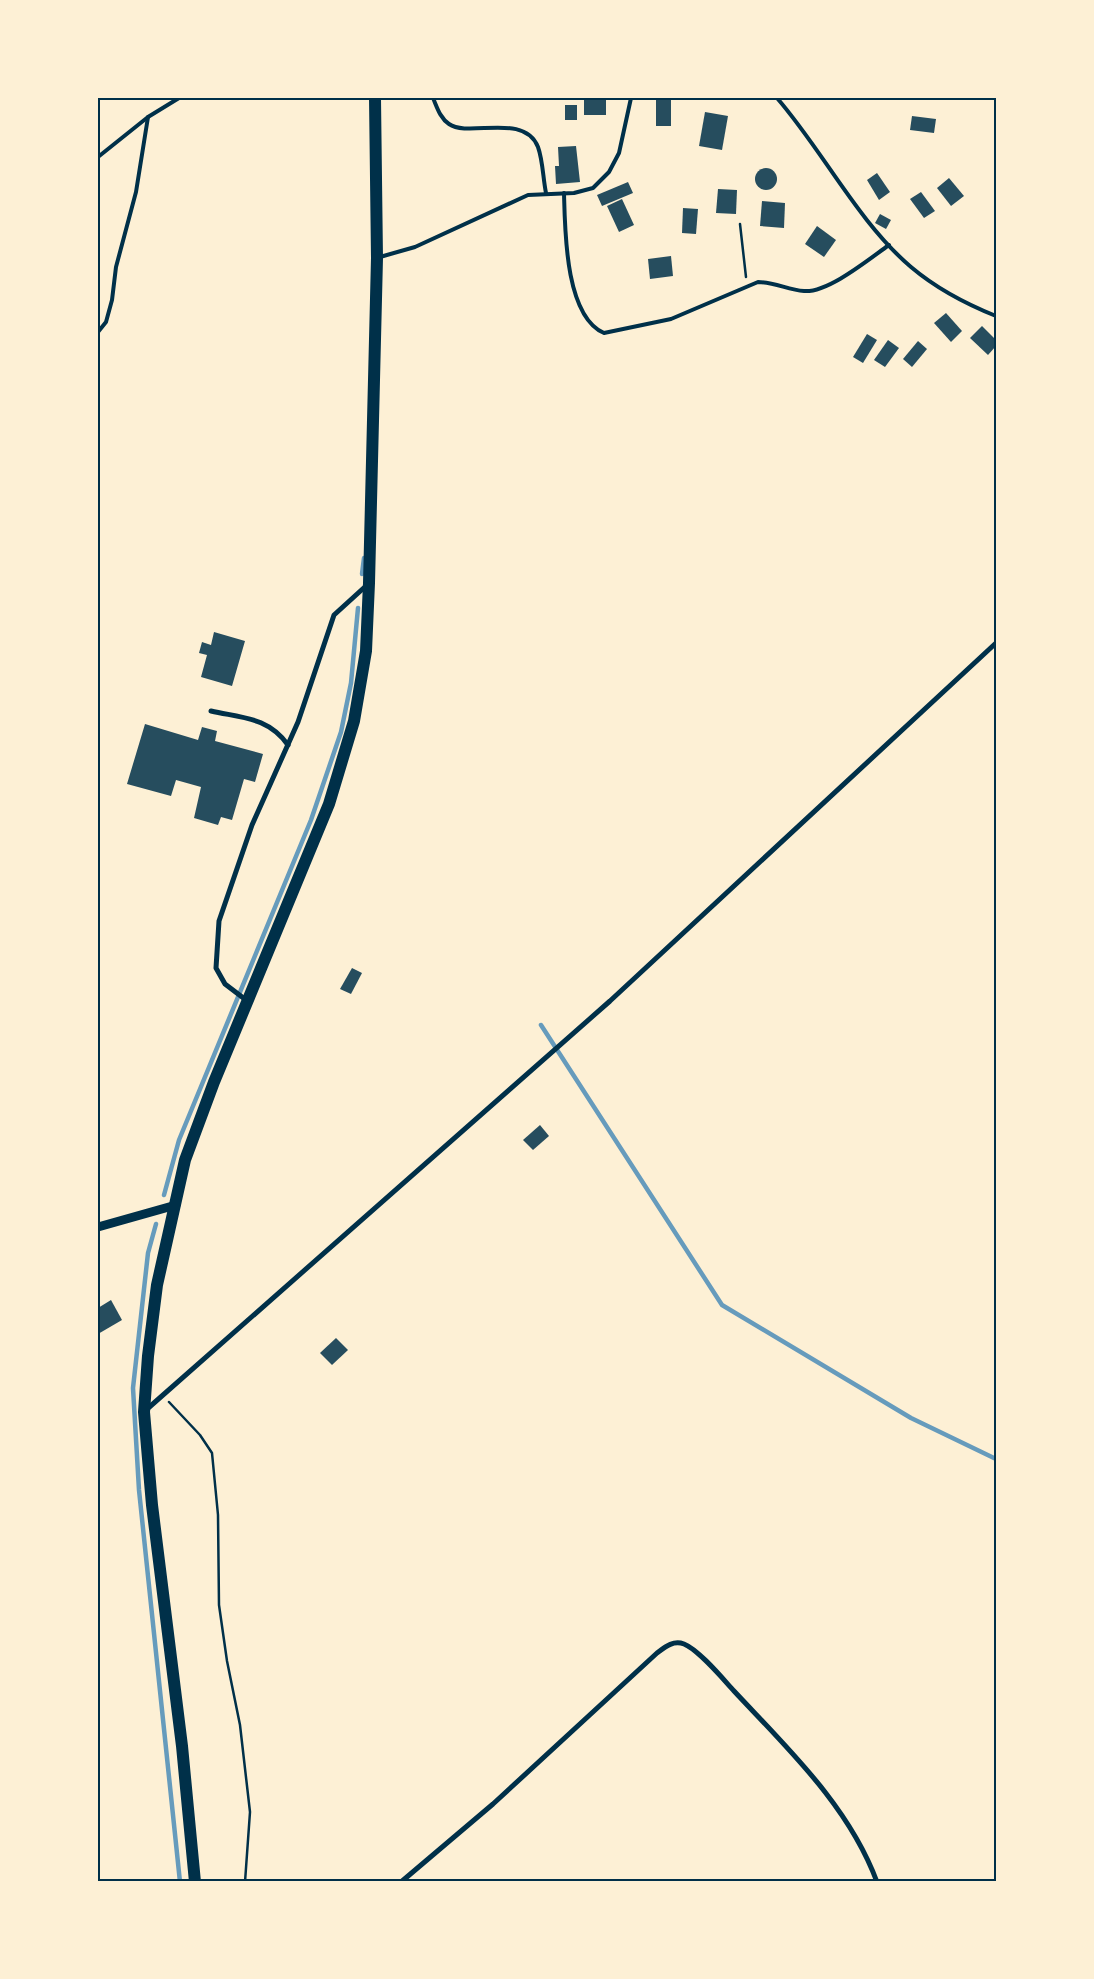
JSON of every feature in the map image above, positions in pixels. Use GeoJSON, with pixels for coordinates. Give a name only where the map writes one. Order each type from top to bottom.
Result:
{"type":"FeatureCollection","features":[{"type":"Feature","properties":{"kind":"highway"},"geometry":{"type":"LineString","coordinates":[[195,1882],[182,1746],[164,1608],[144,1412],[148,1356],[157,1285],[185,1160],[214,1082],[329,804],[354,721],[366,651],[370,583],[377,258],[375,98]]}},
{"type":"Feature","properties":{"kind":"street"},"geometry":{"type":"LineString","coordinates":[[248,1002],[225,984],[216,968],[219,921],[252,825],[298,722],[334,615],[370,583]]}},
{"type":"Feature","properties":{"kind":"street"},"geometry":{"type":"LineString","coordinates":[[144,1412],[610,1001],[996,643]]}},
{"type":"Feature","properties":{"kind":"street"},"geometry":{"type":"LineString","coordinates":[[211,711],[263,723],[278,732],[288,745]]}},
{"type":"Feature","properties":{"kind":"street"},"geometry":{"type":"LineString","coordinates":[[98,1228],[176,1205]]}},
{"type":"Feature","properties":{"kind":"street"},"geometry":{"type":"LineString","coordinates":[[401,1882],[494,1804],[657,1653],[669,1644],[684,1644],[706,1660],[797,1758],[835,1804],[857,1840],[877,1882]]}},
{"type":"Feature","properties":{"kind":"lane"},"geometry":{"type":"LineString","coordinates":[[98,157],[148,117],[180,98]]}},
{"type":"Feature","properties":{"kind":"lane"},"geometry":{"type":"LineString","coordinates":[[433,98],[443,119],[451,126],[514,128],[530,135],[538,146],[546,193]]}},
{"type":"Feature","properties":{"kind":"lane"},"geometry":{"type":"LineString","coordinates":[[377,258],[415,247],[509,202],[528,195],[574,193],[593,188],[609,172],[619,154],[631,98]]}},
{"type":"Feature","properties":{"kind":"lane"},"geometry":{"type":"LineString","coordinates":[[777,98],[889,245],[911,267],[941,289],[968,305],[996,316]]}},
{"type":"Feature","properties":{"kind":"lane"},"geometry":{"type":"LineString","coordinates":[[98,332],[106,322],[112,300],[117,260],[136,192],[148,117]]}},
{"type":"Feature","properties":{"kind":"lane"},"geometry":{"type":"LineString","coordinates":[[564,193],[565,232],[575,293],[587,320],[594,328],[604,333],[671,319],[758,282],[772,282],[804,291],[820,288],[889,245]]}},
{"type":"Feature","properties":{"kind":"path"},"geometry":{"type":"LineString","coordinates":[[740,224],[747,286]]}},
{"type":"Feature","properties":{"kind":"path"},"geometry":{"type":"LineString","coordinates":[[163,1395],[200,1435],[212,1453],[218,1515],[219,1605],[227,1661],[240,1725],[250,1812],[245,1882]]}},
{"type":"Feature","properties":{"kind":"building"},"geometry":{"type":"Polygon","coordinates":[[[584,98],[606,98],[606,115],[584,115],[584,98]]]}},
{"type":"Feature","properties":{"kind":"building"},"geometry":{"type":"Polygon","coordinates":[[[656,98],[671,98],[671,126],[656,126],[656,98]]]}},
{"type":"Feature","properties":{"kind":"building"},"geometry":{"type":"Polygon","coordinates":[[[565,105],[577,105],[577,120],[565,120],[565,105]]]}},
{"type":"Feature","properties":{"kind":"building"},"geometry":{"type":"Polygon","coordinates":[[[705,112],[728,116],[722,150],[699,146],[705,112]]]}},
{"type":"Feature","properties":{"kind":"building"},"geometry":{"type":"Polygon","coordinates":[[[912,116],[936,119],[934,133],[910,130],[912,116]]]}},
{"type":"Feature","properties":{"kind":"building"},"geometry":{"type":"Polygon","coordinates":[[[576,146],[580,182],[556,184],[555,166],[559,166],[558,147],[576,146]]]}},
{"type":"Feature","properties":{"kind":"building"},"geometry":{"type":"Polygon","coordinates":[[[766,168],[774,171],[777,179],[774,187],[766,190],[758,187],[755,179],[758,171],[766,168]]]}},
{"type":"Feature","properties":{"kind":"building"},"geometry":{"type":"Polygon","coordinates":[[[877,173],[890,192],[879,200],[867,180],[877,173]]]}},
{"type":"Feature","properties":{"kind":"building"},"geometry":{"type":"Polygon","coordinates":[[[949,178],[964,196],[951,206],[937,188],[949,178]]]}},
{"type":"Feature","properties":{"kind":"building"},"geometry":{"type":"Polygon","coordinates":[[[628,182],[633,193],[602,206],[597,195],[628,182]]]}},
{"type":"Feature","properties":{"kind":"building"},"geometry":{"type":"Polygon","coordinates":[[[718,189],[737,190],[736,214],[716,213],[718,189]]]}},
{"type":"Feature","properties":{"kind":"building"},"geometry":{"type":"Polygon","coordinates":[[[921,192],[935,211],[924,218],[910,199],[921,192]]]}},
{"type":"Feature","properties":{"kind":"building"},"geometry":{"type":"Polygon","coordinates":[[[622,199],[634,225],[619,232],[607,206],[622,199]]]}},
{"type":"Feature","properties":{"kind":"building"},"geometry":{"type":"Polygon","coordinates":[[[762,201],[785,203],[784,228],[760,226],[762,201]]]}},
{"type":"Feature","properties":{"kind":"building"},"geometry":{"type":"Polygon","coordinates":[[[683,208],[698,209],[696,234],[682,233],[683,208]]]}},
{"type":"Feature","properties":{"kind":"building"},"geometry":{"type":"Polygon","coordinates":[[[880,214],[891,220],[886,229],[875,223],[880,214]]]}},
{"type":"Feature","properties":{"kind":"building"},"geometry":{"type":"Polygon","coordinates":[[[817,226],[836,240],[824,257],[805,244],[817,226]]]}},
{"type":"Feature","properties":{"kind":"building"},"geometry":{"type":"Polygon","coordinates":[[[671,256],[673,276],[650,279],[648,259],[671,256]]]}},
{"type":"Feature","properties":{"kind":"building"},"geometry":{"type":"Polygon","coordinates":[[[946,313],[962,331],[951,342],[934,323],[946,313]]]}},
{"type":"Feature","properties":{"kind":"building"},"geometry":{"type":"Polygon","coordinates":[[[982,326],[996,340],[996,346],[988,355],[970,338],[982,326]]]}},
{"type":"Feature","properties":{"kind":"building"},"geometry":{"type":"Polygon","coordinates":[[[867,334],[877,340],[863,363],[853,357],[867,334]]]}},
{"type":"Feature","properties":{"kind":"building"},"geometry":{"type":"Polygon","coordinates":[[[888,340],[899,348],[885,367],[874,360],[888,340]]]}},
{"type":"Feature","properties":{"kind":"building"},"geometry":{"type":"Polygon","coordinates":[[[918,341],[927,349],[912,367],[903,359],[918,341]]]}},
{"type":"Feature","properties":{"kind":"building"},"geometry":{"type":"Polygon","coordinates":[[[214,632],[245,641],[232,686],[201,677],[207,655],[199,653],[202,642],[211,645],[214,632]]]}},
{"type":"Feature","properties":{"kind":"building"},"geometry":{"type":"Polygon","coordinates":[[[145,724],[198,740],[202,727],[217,731],[215,741],[263,754],[255,782],[244,779],[232,820],[221,817],[218,825],[194,818],[201,787],[176,780],[171,796],[127,784],[145,724]]]}},
{"type":"Feature","properties":{"kind":"building"},"geometry":{"type":"Polygon","coordinates":[[[352,968],[362,973],[351,994],[340,989],[352,968]]]}},
{"type":"Feature","properties":{"kind":"building"},"geometry":{"type":"Polygon","coordinates":[[[540,1125],[549,1136],[533,1150],[523,1140],[540,1125]]]}},
{"type":"Feature","properties":{"kind":"building"},"geometry":{"type":"Polygon","coordinates":[[[111,1300],[122,1320],[98,1334],[98,1308],[111,1300]]]}},
{"type":"Feature","properties":{"kind":"building"},"geometry":{"type":"Polygon","coordinates":[[[336,1338],[348,1350],[332,1365],[320,1353],[336,1338]]]}},
{"type":"Feature","properties":{"kind":"waterway"},"geometry":{"type":"LineString","coordinates":[[362,574],[364,558]]}},
{"type":"Feature","properties":{"kind":"waterway"},"geometry":{"type":"LineString","coordinates":[[164,1195],[179,1140],[311,820],[341,732],[351,683],[358,608]]}},
{"type":"Feature","properties":{"kind":"waterway"},"geometry":{"type":"LineString","coordinates":[[541,1025],[722,1305],[911,1418],[996,1459]]}},
{"type":"Feature","properties":{"kind":"waterway"},"geometry":{"type":"LineString","coordinates":[[156,1224],[148,1253],[133,1388],[139,1490],[180,1882]]}}]}
